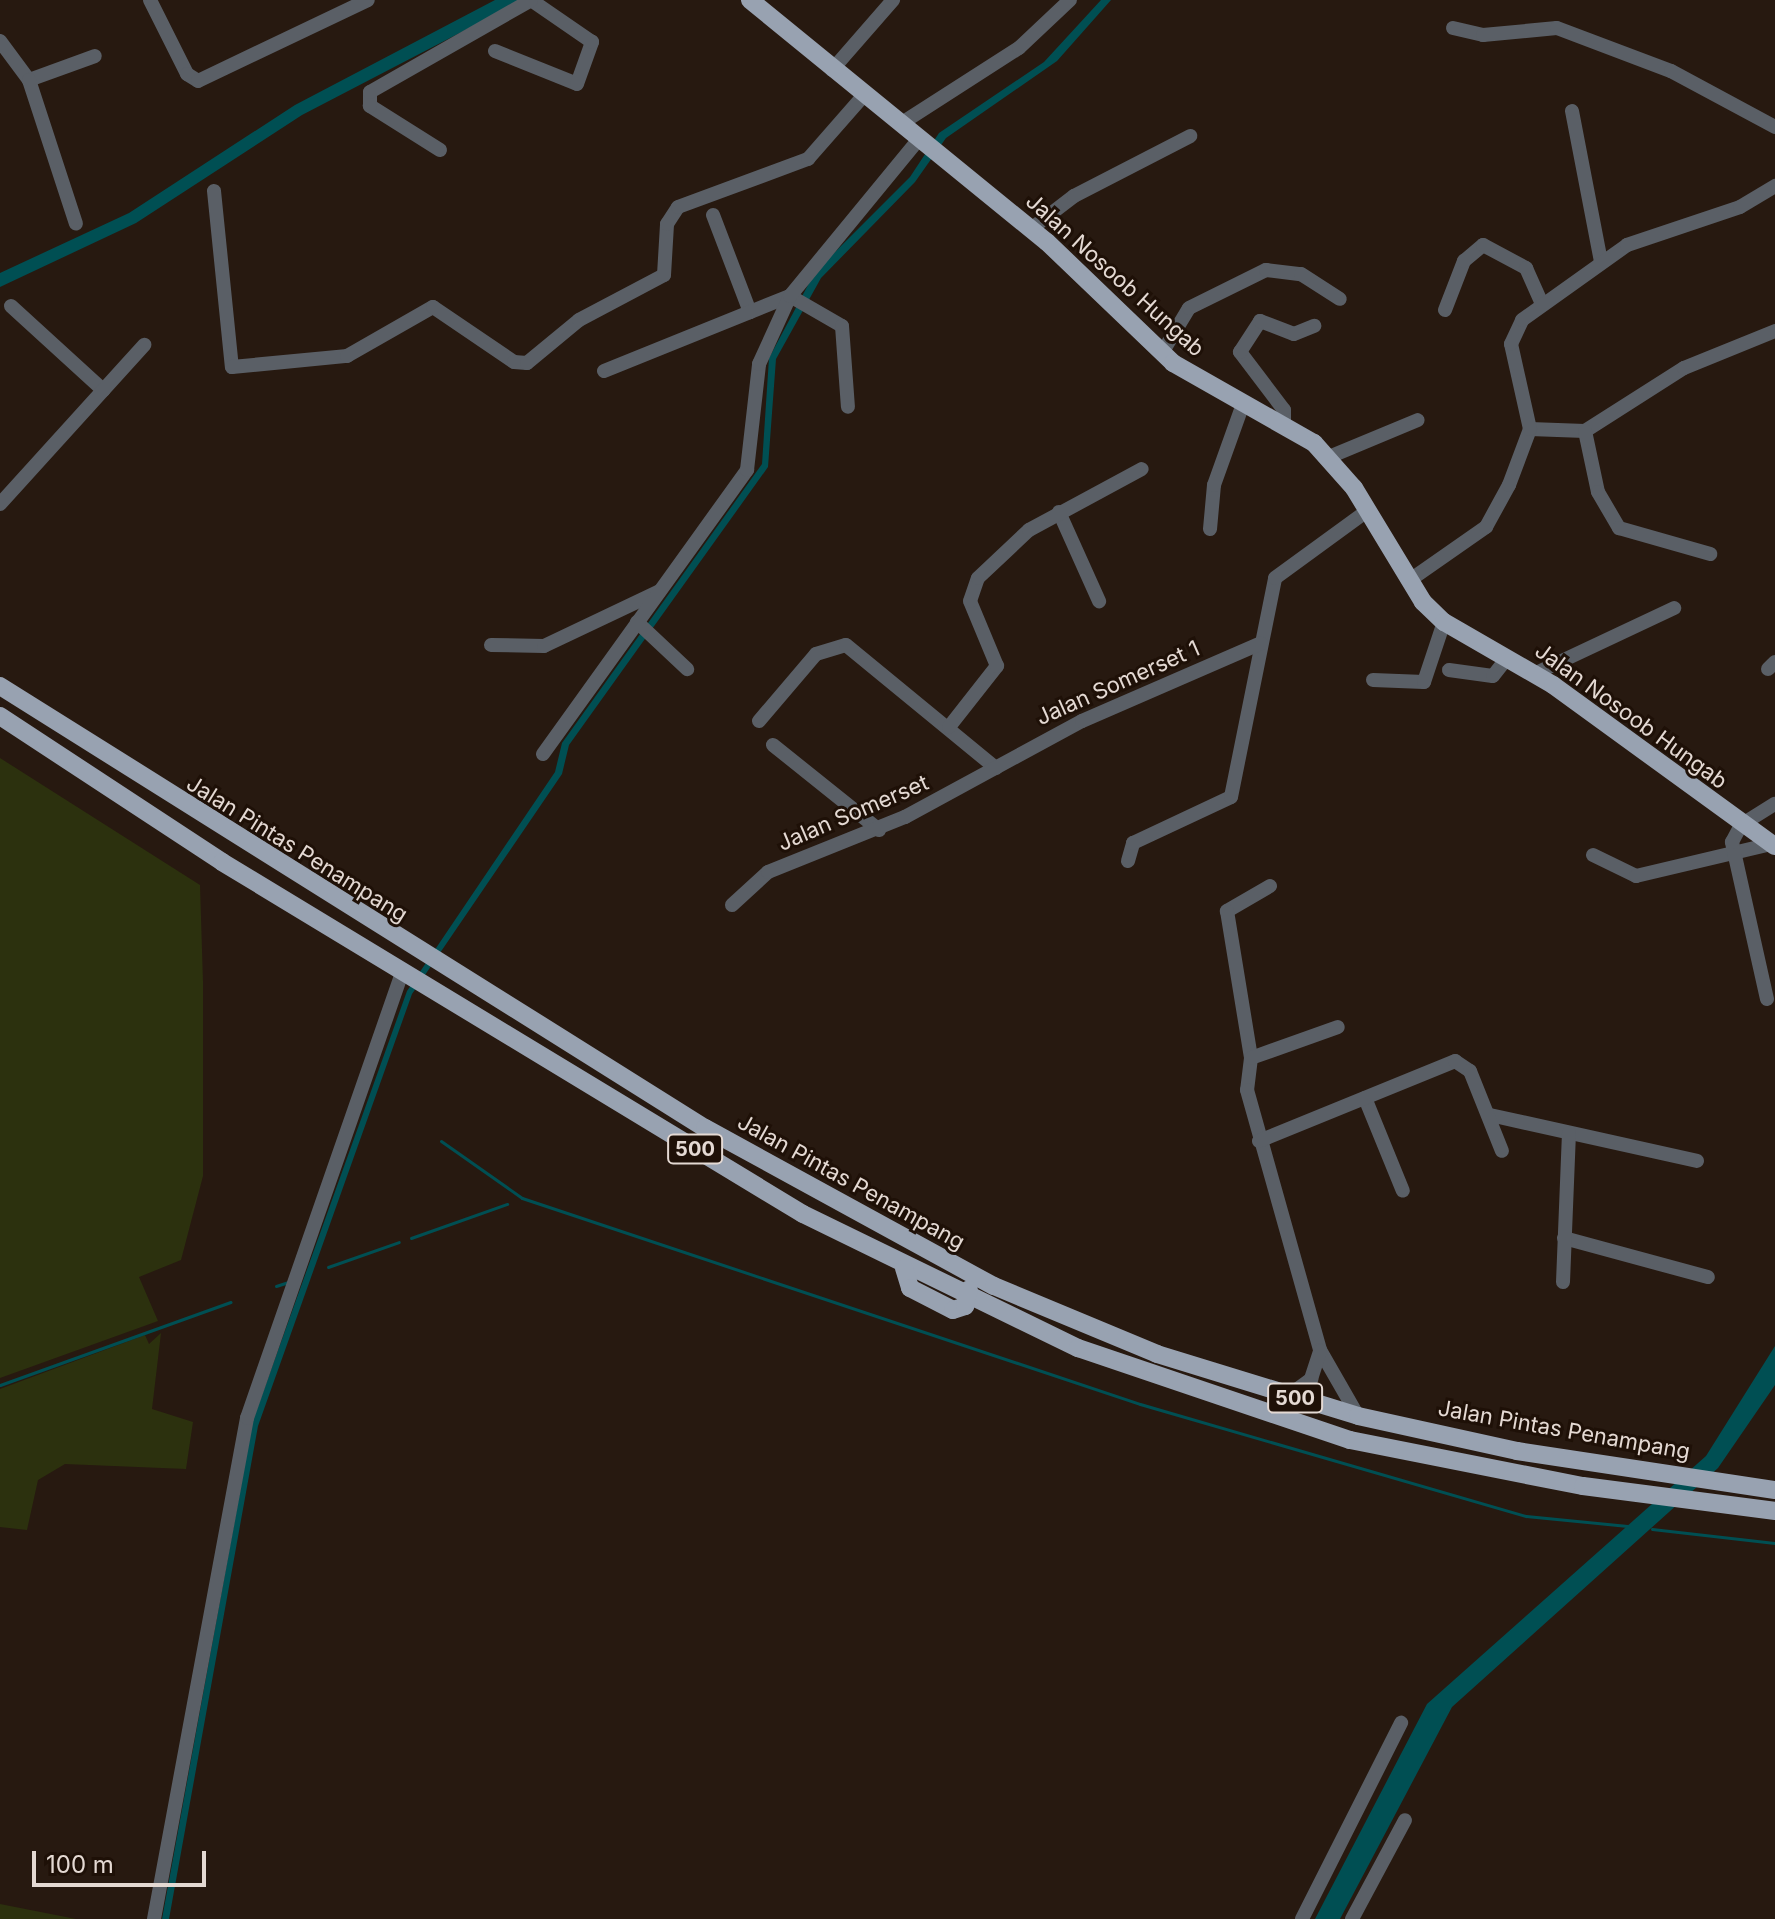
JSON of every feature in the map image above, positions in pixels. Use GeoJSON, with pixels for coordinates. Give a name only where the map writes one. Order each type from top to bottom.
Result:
{"type":"FeatureCollection","features":[{"type":"Feature","properties":{"kind":"main road","name":"Jalan Nosoob Hungab"},"geometry":{"type":"LineString","coordinates":[[750,0],[832,70],[1031,229],[1162,353],[1242,407],[1284,423],[1329,457],[1410,580],[1444,622],[1534,674],[1773,845]]}},
{"type":"Feature","properties":{"kind":"main road","name":"Jalan Pintas Penampang"},"geometry":{"type":"LineString","coordinates":[[0,686],[416,951],[705,1128],[940,1260],[1089,1327],[1221,1374],[1358,1416],[1775,1490]]}},
{"type":"Feature","properties":{"kind":"main road","name":"Jalan Pintas Penampang"},"geometry":{"type":"LineString","coordinates":[[0,716],[427,986],[904,1268],[969,1300],[1104,1358],[1289,1422],[1494,1470],[1775,1511]]}},
{"type":"Feature","properties":{"kind":"main road"},"geometry":{"type":"LineString","coordinates":[[940,1260],[968,1286],[969,1300]]}},
{"type":"Feature","properties":{"kind":"main road"},"geometry":{"type":"LineString","coordinates":[[1221,1374],[1231,1397],[1289,1422]]}},
{"type":"Feature","properties":{"kind":"street"},"geometry":{"type":"LineString","coordinates":[[150,0],[187,74],[205,81],[368,0]]}},
{"type":"Feature","properties":{"kind":"street"},"geometry":{"type":"LineString","coordinates":[[440,150],[367,96],[531,0],[592,42],[577,84],[495,51]]}},
{"type":"Feature","properties":{"kind":"street"},"geometry":{"type":"LineString","coordinates":[[832,70],[893,0]]}},
{"type":"Feature","properties":{"kind":"street"},"geometry":{"type":"LineString","coordinates":[[902,123],[1019,48],[1070,0]]}},
{"type":"Feature","properties":{"kind":"street"},"geometry":{"type":"LineString","coordinates":[[1453,28],[1483,35],[1557,28],[1671,71],[1775,127]]}},
{"type":"Feature","properties":{"kind":"street"},"geometry":{"type":"LineString","coordinates":[[0,41],[29,80],[76,224]]}},
{"type":"Feature","properties":{"kind":"street"},"geometry":{"type":"LineString","coordinates":[[29,80],[95,56]]}},
{"type":"Feature","properties":{"kind":"street"},"geometry":{"type":"LineString","coordinates":[[214,191],[232,367],[347,356],[433,307],[514,362],[527,363],[579,320],[664,275],[667,224],[678,207],[808,159],[864,95]]}},
{"type":"Feature","properties":{"kind":"street"},"geometry":{"type":"LineString","coordinates":[[1572,111],[1601,261]]}},
{"type":"Feature","properties":{"kind":"street"},"geometry":{"type":"LineString","coordinates":[[1031,229],[1074,196],[1190,136]]}},
{"type":"Feature","properties":{"kind":"street"},"geometry":{"type":"LineString","coordinates":[[543,754],[747,470],[759,364],[800,299],[928,144]]}},
{"type":"Feature","properties":{"kind":"street"},"geometry":{"type":"LineString","coordinates":[[1410,580],[1486,527],[1530,429],[1511,344],[1541,301],[1601,261],[1775,186]]}},
{"type":"Feature","properties":{"kind":"street"},"geometry":{"type":"LineString","coordinates":[[713,215],[750,312]]}},
{"type":"Feature","properties":{"kind":"street"},"geometry":{"type":"LineString","coordinates":[[1445,310],[1464,261],[1483,245],[1526,268],[1541,301]]}},
{"type":"Feature","properties":{"kind":"street"},"geometry":{"type":"LineString","coordinates":[[1162,353],[1189,308],[1266,270],[1301,274],[1340,299]]}},
{"type":"Feature","properties":{"kind":"street"},"geometry":{"type":"LineString","coordinates":[[604,371],[750,312],[800,299],[842,326],[848,407]]}},
{"type":"Feature","properties":{"kind":"street"},"geometry":{"type":"LineString","coordinates":[[11,306],[103,390]]}},
{"type":"Feature","properties":{"kind":"street"},"geometry":{"type":"LineString","coordinates":[[1284,423],[1284,410],[1240,352],[1260,321],[1294,334],[1314,326]]}},
{"type":"Feature","properties":{"kind":"street"},"geometry":{"type":"LineString","coordinates":[[1530,429],[1585,431],[1684,368],[1775,331]]}},
{"type":"Feature","properties":{"kind":"street"},"geometry":{"type":"LineString","coordinates":[[3,495],[144,345]]}},
{"type":"Feature","properties":{"kind":"street"},"geometry":{"type":"LineString","coordinates":[[1210,529],[1214,485],[1242,407]]}},
{"type":"Feature","properties":{"kind":"street"},"geometry":{"type":"LineString","coordinates":[[1329,457],[1418,420]]}},
{"type":"Feature","properties":{"kind":"street"},"geometry":{"type":"LineString","coordinates":[[1585,431],[1598,492],[1619,528],[1710,554]]}},
{"type":"Feature","properties":{"kind":"street"},"geometry":{"type":"LineString","coordinates":[[949,727],[997,666],[973,610],[973,586],[1029,530],[1142,469]]}},
{"type":"Feature","properties":{"kind":"street"},"geometry":{"type":"LineString","coordinates":[[1128,861],[1133,843],[1231,797],[1261,643],[1279,571],[1367,511]]}},
{"type":"Feature","properties":{"kind":"street"},"geometry":{"type":"LineString","coordinates":[[1059,512],[1099,601]]}},
{"type":"Feature","properties":{"kind":"street"},"geometry":{"type":"LineString","coordinates":[[491,645],[544,646],[660,590]]}},
{"type":"Feature","properties":{"kind":"street"},"geometry":{"type":"LineString","coordinates":[[1534,674],[1674,608]]}},
{"type":"Feature","properties":{"kind":"street"},"geometry":{"type":"LineString","coordinates":[[637,622],[653,644],[687,669]]}},
{"type":"Feature","properties":{"kind":"street"},"geometry":{"type":"LineString","coordinates":[[1373,680],[1424,682],[1444,622]]}},
{"type":"Feature","properties":{"kind":"street","name":"Jalan Somerset 1"},"geometry":{"type":"LineString","coordinates":[[996,768],[1082,721],[1261,643]]}},
{"type":"Feature","properties":{"kind":"street"},"geometry":{"type":"LineString","coordinates":[[759,721],[816,654],[846,645],[996,768]]}},
{"type":"Feature","properties":{"kind":"street"},"geometry":{"type":"LineString","coordinates":[[1449,670],[1493,676],[1507,658]]}},
{"type":"Feature","properties":{"kind":"street"},"geometry":{"type":"LineString","coordinates":[[773,745],[879,830]]}},
{"type":"Feature","properties":{"kind":"street","name":"Jalan Somerset"},"geometry":{"type":"LineString","coordinates":[[732,905],[768,872],[879,830],[996,768]]}},
{"type":"Feature","properties":{"kind":"street"},"geometry":{"type":"LineString","coordinates":[[1767,999],[1735,856],[1741,825],[1775,804]]}},
{"type":"Feature","properties":{"kind":"street"},"geometry":{"type":"LineString","coordinates":[[1593,855],[1636,876],[1773,845]]}},
{"type":"Feature","properties":{"kind":"street"},"geometry":{"type":"LineString","coordinates":[[1270,886],[1227,911],[1251,1058],[1247,1090],[1320,1350],[1358,1416]]}},
{"type":"Feature","properties":{"kind":"street"},"geometry":{"type":"LineString","coordinates":[[154,1919],[247,1418],[404,972]]}},
{"type":"Feature","properties":{"kind":"street"},"geometry":{"type":"LineString","coordinates":[[1251,1058],[1338,1027]]}},
{"type":"Feature","properties":{"kind":"street"},"geometry":{"type":"LineString","coordinates":[[1259,1141],[1455,1061],[1470,1071],[1502,1151]]}},
{"type":"Feature","properties":{"kind":"street"},"geometry":{"type":"LineString","coordinates":[[1365,1098],[1403,1191]]}},
{"type":"Feature","properties":{"kind":"street"},"geometry":{"type":"LineString","coordinates":[[1490,1115],[1697,1161]]}},
{"type":"Feature","properties":{"kind":"street"},"geometry":{"type":"LineString","coordinates":[[1563,1282],[1569,1133]]}},
{"type":"Feature","properties":{"kind":"street"},"geometry":{"type":"LineString","coordinates":[[1564,1238],[1708,1277]]}},
{"type":"Feature","properties":{"kind":"street"},"geometry":{"type":"LineString","coordinates":[[1288,1396],[1311,1379],[1320,1350]]}},
{"type":"Feature","properties":{"kind":"street"},"geometry":{"type":"LineString","coordinates":[[1302,1919],[1401,1723]]}},
{"type":"Feature","properties":{"kind":"street"},"geometry":{"type":"LineString","coordinates":[[1352,1919],[1405,1820]]}},
{"type":"Feature","properties":{"kind":"green space"},"geometry":{"type":"Polygon","coordinates":[[[0,758],[200,885],[203,1176],[181,1260],[139,1277],[158,1321],[0,1378],[0,758]]]}},
{"type":"Feature","properties":{"kind":"green space"},"geometry":{"type":"Polygon","coordinates":[[[161,1333],[152,1409],[193,1422],[186,1469],[65,1464],[38,1480],[27,1530],[0,1527],[0,1389],[145,1335],[149,1344],[161,1333]]]}},
{"type":"Feature","properties":{"kind":"green space"},"geometry":{"type":"Polygon","coordinates":[[[0,1904],[76,1919],[0,1919],[0,1904]]]}},
{"type":"Feature","properties":{"kind":"water"},"geometry":{"type":"Polygon","coordinates":[[[495,0],[523,0],[302,115],[136,223],[0,287],[0,273],[129,213],[295,105],[495,0]]]}},
{"type":"Feature","properties":{"kind":"water"},"geometry":{"type":"Polygon","coordinates":[[[1101,0],[1111,0],[1057,61],[946,138],[915,182],[821,278],[776,359],[768,467],[569,745],[562,774],[412,994],[258,1426],[169,1919],[162,1919],[253,1420],[407,991],[555,772],[562,743],[762,464],[769,358],[815,272],[910,177],[939,133],[1044,62],[1101,0]]]}},
{"type":"Feature","properties":{"kind":"water"},"geometry":{"type":"Polygon","coordinates":[[[1775,1346],[1775,1385],[1718,1468],[1452,1707],[1340,1919],[1315,1919],[1427,1704],[1706,1456],[1775,1346]]]}},
{"type":"Feature","properties":{"kind":"waterway"},"geometry":{"type":"LineString","coordinates":[[441,1141],[522,1198],[1140,1404],[1526,1516],[1628,1526]]}},
{"type":"Feature","properties":{"kind":"waterway"},"geometry":{"type":"LineString","coordinates":[[411,1238],[507,1204]]}},
{"type":"Feature","properties":{"kind":"waterway"},"geometry":{"type":"LineString","coordinates":[[328,1267],[399,1242]]}},
{"type":"Feature","properties":{"kind":"waterway"},"geometry":{"type":"LineString","coordinates":[[276,1286],[288,1282]]}},
{"type":"Feature","properties":{"kind":"waterway"},"geometry":{"type":"LineString","coordinates":[[0,1385],[230,1302]]}},
{"type":"Feature","properties":{"kind":"waterway"},"geometry":{"type":"LineString","coordinates":[[1652,1529],[1775,1543]]}}]}
